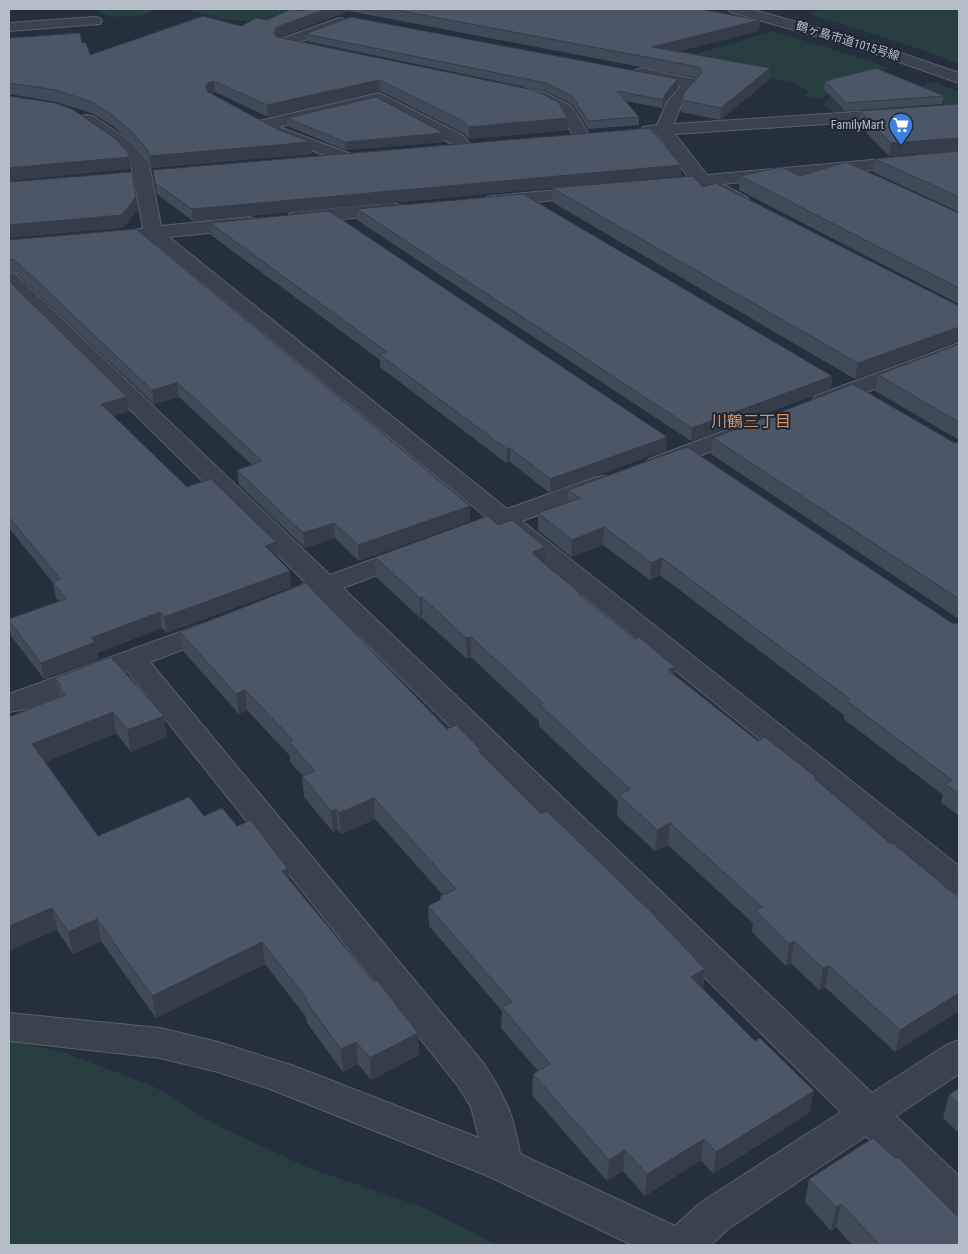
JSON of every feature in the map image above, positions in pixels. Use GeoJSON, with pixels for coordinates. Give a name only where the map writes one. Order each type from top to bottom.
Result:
{"type":"FeatureCollection","features":[{"type":"Feature","properties":{"kind":"street","name":"鶴ヶ島市道1015号線"},"geometry":{"type":"LineString","coordinates":[[736,9],[861,44],[959,78]]}},
{"type":"Feature","properties":{"kind":"street"},"geometry":{"type":"LineString","coordinates":[[321,51],[283,44],[350,17]]}},
{"type":"Feature","properties":{"kind":"street"},"geometry":{"type":"LineString","coordinates":[[9,27],[95,21]]}},
{"type":"Feature","properties":{"kind":"street"},"geometry":{"type":"LineString","coordinates":[[623,70],[692,83],[674,102],[663,130]]}},
{"type":"Feature","properties":{"kind":"street"},"geometry":{"type":"LineString","coordinates":[[510,90],[538,96],[566,109],[582,136]]}},
{"type":"Feature","properties":{"kind":"street"},"geometry":{"type":"LineString","coordinates":[[265,125],[379,98],[456,139],[464,147]]}},
{"type":"Feature","properties":{"kind":"street"},"geometry":{"type":"LineString","coordinates":[[636,132],[959,110]]}},
{"type":"Feature","properties":{"kind":"street"},"geometry":{"type":"LineString","coordinates":[[74,114],[81,116],[125,146],[140,163],[153,233],[504,519],[959,884]]}},
{"type":"Feature","properties":{"kind":"street"},"geometry":{"type":"LineString","coordinates":[[249,116],[286,136],[345,158]]}},
{"type":"Feature","properties":{"kind":"street"},"geometry":{"type":"LineString","coordinates":[[663,130],[702,181],[755,208]]}},
{"type":"Feature","properties":{"kind":"street"},"geometry":{"type":"LineString","coordinates":[[562,138],[600,135]]}},
{"type":"Feature","properties":{"kind":"street"},"geometry":{"type":"LineString","coordinates":[[444,149],[484,145]]}},
{"type":"Feature","properties":{"kind":"street"},"geometry":{"type":"LineString","coordinates":[[306,162],[365,156]]}},
{"type":"Feature","properties":{"kind":"street"},"geometry":{"type":"LineString","coordinates":[[683,183],[959,157]]}},
{"type":"Feature","properties":{"kind":"street"},"geometry":{"type":"LineString","coordinates":[[843,168],[870,180]]}},
{"type":"Feature","properties":{"kind":"street"},"geometry":{"type":"LineString","coordinates":[[478,202],[605,190]]}},
{"type":"Feature","properties":{"kind":"street"},"geometry":{"type":"LineString","coordinates":[[527,198],[553,213]]}},
{"type":"Feature","properties":{"kind":"street"},"geometry":{"type":"LineString","coordinates":[[124,236],[411,208]]}},
{"type":"Feature","properties":{"kind":"street"},"geometry":{"type":"LineString","coordinates":[[333,215],[358,231]]}},
{"type":"Feature","properties":{"kind":"street"},"geometry":{"type":"LineString","coordinates":[[9,279],[870,1113],[959,1202]]}},
{"type":"Feature","properties":{"kind":"street"},"geometry":{"type":"LineString","coordinates":[[806,407],[843,385],[959,349]]}},
{"type":"Feature","properties":{"kind":"street"},"geometry":{"type":"LineString","coordinates":[[843,385],[876,404]]}},
{"type":"Feature","properties":{"kind":"street"},"geometry":{"type":"LineString","coordinates":[[466,533],[687,453],[769,421]]}},
{"type":"Feature","properties":{"kind":"street"},"geometry":{"type":"LineString","coordinates":[[662,436],[712,469]]}},
{"type":"Feature","properties":{"kind":"street"},"geometry":{"type":"LineString","coordinates":[[289,599],[429,547]]}},
{"type":"Feature","properties":{"kind":"street"},"geometry":{"type":"LineString","coordinates":[[9,703],[133,660],[234,620]]}},
{"type":"Feature","properties":{"kind":"street"},"geometry":{"type":"LineString","coordinates":[[133,660],[471,1075],[489,1103],[498,1135],[502,1164]]}},
{"type":"Feature","properties":{"kind":"street"},"geometry":{"type":"LineString","coordinates":[[9,1027],[160,1043],[281,1077],[502,1164],[673,1245]]}},
{"type":"Feature","properties":{"kind":"street"},"geometry":{"type":"LineString","coordinates":[[684,1245],[714,1216],[959,1055]]}},
{"type":"Feature","properties":{"kind":"green space"},"geometry":{"type":"Polygon","coordinates":[[[95,9],[158,9],[139,16],[110,17],[95,9]]]}},
{"type":"Feature","properties":{"kind":"green space"},"geometry":{"type":"Polygon","coordinates":[[[186,9],[313,9],[249,22],[223,19],[186,9]]]}},
{"type":"Feature","properties":{"kind":"green space"},"geometry":{"type":"Polygon","coordinates":[[[830,9],[959,9],[959,64],[923,50],[807,13],[830,9]]]}},
{"type":"Feature","properties":{"kind":"green space"},"geometry":{"type":"Polygon","coordinates":[[[773,31],[891,68],[870,75],[870,100],[884,109],[835,113],[823,105],[831,95],[826,94],[821,99],[804,97],[808,91],[790,82],[677,60],[773,31]]]}},
{"type":"Feature","properties":{"kind":"green space"},"geometry":{"type":"Polygon","coordinates":[[[927,83],[936,83],[959,92],[959,104],[936,104],[927,100],[917,90],[927,83]]]}},
{"type":"Feature","properties":{"kind":"green space"},"geometry":{"type":"Polygon","coordinates":[[[9,1041],[63,1052],[153,1086],[216,1125],[311,1169],[420,1206],[497,1245],[9,1245],[9,1041]]]}},
{"type":"Feature","properties":{"kind":"building"},"geometry":{"type":"Polygon","coordinates":[[[291,9],[302,11],[308,9],[327,9],[277,27],[274,33],[277,37],[534,90],[558,102],[568,118],[469,127],[463,121],[379,80],[267,105],[214,81],[205,86],[208,92],[279,130],[311,142],[150,156],[147,149],[132,132],[112,115],[92,102],[56,90],[9,83],[9,38],[80,33],[82,43],[86,43],[90,55],[203,16],[241,26],[256,18],[267,20],[291,9]]]}},
{"type":"Feature","properties":{"kind":"building"},"geometry":{"type":"Polygon","coordinates":[[[391,9],[699,9],[760,20],[652,47],[770,68],[721,108],[682,100],[684,92],[702,73],[699,67],[391,9]]]}},
{"type":"Feature","properties":{"kind":"building"},"geometry":{"type":"Polygon","coordinates":[[[351,17],[678,79],[666,93],[663,100],[617,91],[639,117],[588,121],[572,96],[546,83],[305,34],[351,17]]]}},
{"type":"Feature","properties":{"kind":"building"},"geometry":{"type":"Polygon","coordinates":[[[876,68],[944,96],[846,103],[825,81],[876,68]]]}},
{"type":"Feature","properties":{"kind":"building"},"geometry":{"type":"Polygon","coordinates":[[[9,96],[55,103],[72,109],[116,139],[128,153],[129,157],[9,168],[9,96]]]}},
{"type":"Feature","properties":{"kind":"building"},"geometry":{"type":"Polygon","coordinates":[[[376,97],[444,133],[345,142],[287,118],[376,97]]]}},
{"type":"Feature","properties":{"kind":"building"},"geometry":{"type":"Polygon","coordinates":[[[959,104],[959,138],[891,143],[860,111],[959,104]]]}},
{"type":"Feature","properties":{"kind":"building"},"geometry":{"type":"Polygon","coordinates":[[[650,128],[681,165],[192,209],[155,183],[153,170],[650,128]]]}},
{"type":"Feature","properties":{"kind":"building"},"geometry":{"type":"Polygon","coordinates":[[[959,151],[959,197],[875,159],[959,151]]]}},
{"type":"Feature","properties":{"kind":"building"},"geometry":{"type":"Polygon","coordinates":[[[846,162],[959,213],[959,288],[740,176],[781,167],[800,176],[846,162]]]}},
{"type":"Feature","properties":{"kind":"building"},"geometry":{"type":"Polygon","coordinates":[[[132,172],[136,197],[122,215],[9,225],[9,182],[132,172]]]}},
{"type":"Feature","properties":{"kind":"building"},"geometry":{"type":"Polygon","coordinates":[[[693,176],[703,187],[716,183],[959,306],[959,327],[858,363],[552,188],[693,176]]]}},
{"type":"Feature","properties":{"kind":"building"},"geometry":{"type":"Polygon","coordinates":[[[523,194],[832,376],[692,428],[357,209],[523,194]]]}},
{"type":"Feature","properties":{"kind":"building"},"geometry":{"type":"Polygon","coordinates":[[[329,211],[667,437],[550,479],[379,354],[387,352],[210,223],[329,211]]]}},
{"type":"Feature","properties":{"kind":"building"},"geometry":{"type":"Polygon","coordinates":[[[136,229],[470,506],[358,545],[334,523],[303,533],[237,470],[262,461],[177,383],[152,390],[15,260],[9,259],[9,240],[136,229]]]}},
{"type":"Feature","properties":{"kind":"building"},"geometry":{"type":"Polygon","coordinates":[[[9,281],[127,397],[101,404],[187,487],[211,479],[276,542],[265,546],[290,571],[164,617],[160,612],[91,638],[95,642],[41,663],[9,619],[66,599],[53,582],[60,579],[9,517],[9,281]]]}},
{"type":"Feature","properties":{"kind":"building"},"geometry":{"type":"Polygon","coordinates":[[[959,344],[959,422],[878,375],[959,344]]]}},
{"type":"Feature","properties":{"kind":"building"},"geometry":{"type":"Polygon","coordinates":[[[853,384],[953,442],[959,443],[959,599],[713,438],[853,384]]]}},
{"type":"Feature","properties":{"kind":"building"},"geometry":{"type":"Polygon","coordinates":[[[687,447],[952,623],[959,624],[959,794],[945,784],[952,780],[847,701],[850,699],[662,558],[651,563],[604,527],[572,540],[538,513],[580,498],[568,490],[687,447]]]}},
{"type":"Feature","properties":{"kind":"building"},"geometry":{"type":"Polygon","coordinates":[[[488,516],[498,525],[512,520],[545,547],[533,552],[533,554],[635,639],[639,637],[675,667],[668,670],[758,741],[765,737],[816,777],[814,778],[891,844],[893,843],[959,898],[959,993],[900,1030],[829,966],[823,968],[794,941],[789,944],[755,910],[762,907],[670,823],[657,830],[619,795],[630,789],[540,705],[543,703],[471,637],[466,638],[375,557],[488,516]]]}},
{"type":"Feature","properties":{"kind":"building"},"geometry":{"type":"Polygon","coordinates":[[[306,583],[447,729],[456,725],[481,750],[478,751],[541,814],[547,811],[649,910],[705,969],[691,977],[755,1041],[760,1038],[814,1091],[716,1152],[704,1139],[647,1174],[625,1150],[609,1160],[533,1074],[550,1064],[502,1007],[512,1002],[428,906],[442,899],[440,896],[456,889],[374,798],[339,813],[336,809],[331,811],[302,776],[315,771],[289,742],[293,740],[245,690],[236,694],[180,632],[306,583]]]}},
{"type":"Feature","properties":{"kind":"building"},"geometry":{"type":"Polygon","coordinates":[[[111,657],[164,716],[127,730],[113,712],[32,744],[98,836],[189,797],[204,816],[222,808],[237,826],[251,820],[288,869],[282,871],[374,982],[377,980],[418,1033],[370,1058],[356,1042],[341,1049],[305,1000],[307,999],[262,942],[152,996],[97,919],[68,932],[52,908],[9,926],[9,717],[65,695],[58,687],[61,686],[55,678],[111,657]]]}},
{"type":"Feature","properties":{"kind":"building"},"geometry":{"type":"Polygon","coordinates":[[[959,1088],[959,1104],[949,1095],[959,1088]]]}},
{"type":"Feature","properties":{"kind":"building"},"geometry":{"type":"Polygon","coordinates":[[[873,1138],[896,1159],[898,1157],[959,1218],[959,1245],[880,1245],[841,1204],[836,1207],[809,1179],[873,1138]]]}},
{"type":"Feature","properties":{"kind":"place","name":"FamilyMart"},"geometry":{"type":"Point","coordinates":[901,146]}},
{"type":"Feature","properties":{"kind":"district","name":"川鶴三丁目"},"geometry":{"type":"Point","coordinates":[751,421]}}]}
